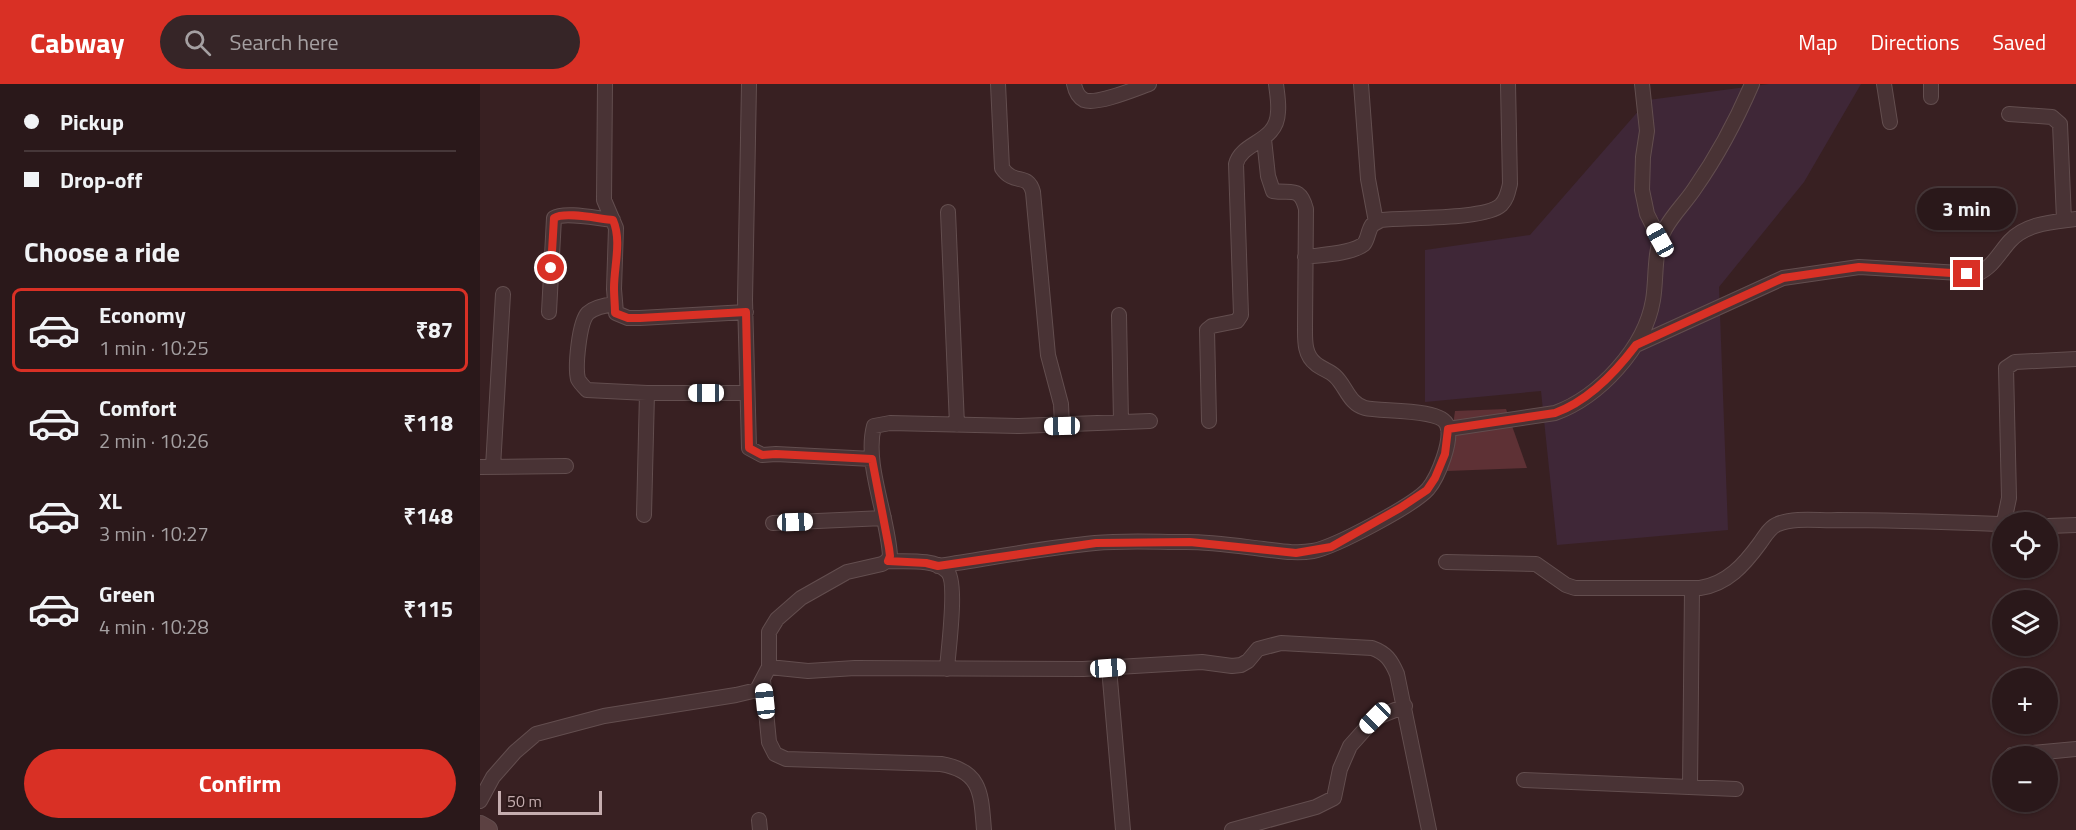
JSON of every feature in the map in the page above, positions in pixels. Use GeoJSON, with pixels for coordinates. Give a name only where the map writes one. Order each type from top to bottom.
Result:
{"type":"FeatureCollection","features":[{"type":"Feature","properties":{"kind":"street"},"geometry":{"type":"LineString","coordinates":[[605,84],[604,200],[616,228],[615,313],[628,318],[746,312]]}},
{"type":"Feature","properties":{"kind":"street"},"geometry":{"type":"LineString","coordinates":[[749,84],[746,312],[749,448],[762,455],[872,459]]}},
{"type":"Feature","properties":{"kind":"street"},"geometry":{"type":"LineString","coordinates":[[998,84],[1002,168],[1012,179],[1027,180],[1033,192],[1048,356],[1061,404],[1062,426]]}},
{"type":"Feature","properties":{"kind":"street"},"geometry":{"type":"LineString","coordinates":[[1074,84],[1078,96],[1084,100],[1091,100],[1112,97],[1149,84]]}},
{"type":"Feature","properties":{"kind":"street"},"geometry":{"type":"LineString","coordinates":[[1209,422],[1207,330],[1212,326],[1237,321],[1241,315],[1236,164],[1242,152],[1264,139],[1271,131],[1279,113],[1276,84]]}},
{"type":"Feature","properties":{"kind":"street"},"geometry":{"type":"LineString","coordinates":[[1361,84],[1368,179],[1376,222]]}},
{"type":"Feature","properties":{"kind":"street"},"geometry":{"type":"LineString","coordinates":[[1305,257],[1340,252],[1361,246],[1376,222],[1485,213],[1500,205],[1506,198],[1510,184],[1508,84]]}},
{"type":"Feature","properties":{"kind":"street"},"geometry":{"type":"LineString","coordinates":[[1642,84],[1647,131],[1642,157],[1642,190],[1647,214],[1660,240]]}},
{"type":"Feature","properties":{"kind":"street"},"geometry":{"type":"LineString","coordinates":[[1448,429],[1555,413],[1571,407],[1622,364],[1636,345],[1648,321],[1660,240],[1665,229],[1695,188],[1735,124],[1752,84]]}},
{"type":"Feature","properties":{"kind":"street"},"geometry":{"type":"LineString","coordinates":[[1884,84],[1890,122]]}},
{"type":"Feature","properties":{"kind":"street"},"geometry":{"type":"LineString","coordinates":[[1636,345],[1783,278],[1859,267],[1977,274],[1992,264],[2019,233],[2032,227],[2070,220],[2060,124],[2052,117],[2009,114]]}},
{"type":"Feature","properties":{"kind":"street"},"geometry":{"type":"LineString","coordinates":[[938,566],[1096,543],[1190,542],[1296,553],[1331,547],[1427,490],[1445,454],[1448,429],[1446,422],[1433,416],[1397,410],[1366,409],[1359,406],[1351,399],[1342,382],[1333,373],[1316,364],[1309,357],[1305,343],[1305,208],[1303,197],[1299,193],[1273,191],[1268,176],[1264,139]]}},
{"type":"Feature","properties":{"kind":"street"},"geometry":{"type":"LineString","coordinates":[[948,212],[957,425]]}},
{"type":"Feature","properties":{"kind":"street"},"geometry":{"type":"LineString","coordinates":[[549,312],[554,218],[569,215],[613,220]]}},
{"type":"Feature","properties":{"kind":"street"},"geometry":{"type":"LineString","coordinates":[[503,294],[486,467],[566,466]]}},
{"type":"Feature","properties":{"kind":"street"},"geometry":{"type":"LineString","coordinates":[[615,304],[597,308],[588,313],[582,321],[577,369],[579,380],[587,390],[647,393],[746,393]]}},
{"type":"Feature","properties":{"kind":"street"},"geometry":{"type":"LineString","coordinates":[[1119,315],[1120,422]]}},
{"type":"Feature","properties":{"kind":"street"},"geometry":{"type":"LineString","coordinates":[[2007,512],[2009,498],[2006,368],[2015,362],[2076,359]]}},
{"type":"Feature","properties":{"kind":"street"},"geometry":{"type":"LineString","coordinates":[[644,515],[647,393]]}},
{"type":"Feature","properties":{"kind":"street"},"geometry":{"type":"LineString","coordinates":[[888,561],[889,548],[872,459],[871,444],[874,426],[890,423],[1062,426],[1150,421]]}},
{"type":"Feature","properties":{"kind":"street"},"geometry":{"type":"LineString","coordinates":[[773,523],[884,518]]}},
{"type":"Feature","properties":{"kind":"street"},"geometry":{"type":"LineString","coordinates":[[1446,562],[1536,564],[1566,585],[1575,588],[1710,587],[1731,576],[1767,532],[1780,523],[1803,520],[1992,523]]}},
{"type":"Feature","properties":{"kind":"street"},"geometry":{"type":"LineString","coordinates":[[2058,526],[2076,525]]}},
{"type":"Feature","properties":{"kind":"street"},"geometry":{"type":"LineString","coordinates":[[480,801],[493,777],[515,752],[536,734],[604,716],[757,690],[769,667],[769,632],[777,619],[801,598],[847,572],[888,561],[926,563],[946,570],[950,574],[952,586],[947,669]]}},
{"type":"Feature","properties":{"kind":"street"},"geometry":{"type":"LineString","coordinates":[[1690,787],[1692,588]]}},
{"type":"Feature","properties":{"kind":"street"},"geometry":{"type":"LineString","coordinates":[[769,667],[808,671],[855,668],[1083,669],[1202,662],[1232,666],[1248,661],[1258,649],[1281,643],[1372,648],[1383,652],[1390,659],[1397,674],[1429,830]]}},
{"type":"Feature","properties":{"kind":"street"},"geometry":{"type":"LineString","coordinates":[[1108,668],[1123,830]]}},
{"type":"Feature","properties":{"kind":"street"},"geometry":{"type":"LineString","coordinates":[[763,680],[770,742],[775,754],[786,759],[941,764],[959,767],[972,777],[980,793],[984,830]]}},
{"type":"Feature","properties":{"kind":"street"},"geometry":{"type":"LineString","coordinates":[[1232,830],[1316,807],[1334,798],[1340,769],[1350,746],[1375,718],[1405,706]]}},
{"type":"Feature","properties":{"kind":"street"},"geometry":{"type":"LineString","coordinates":[[2058,751],[2076,749]]}},
{"type":"Feature","properties":{"kind":"street"},"geometry":{"type":"LineString","coordinates":[[1524,780],[1736,789]]}},
{"type":"Feature","properties":{"kind":"street"},"geometry":{"type":"LineString","coordinates":[[480,826],[487,830]]}},
{"type":"Feature","properties":{"kind":"shaded area"},"geometry":{"type":"Polygon","coordinates":[[[1769,84],[1861,84],[1804,182],[1719,287],[1728,530],[1557,545],[1541,391],[1425,402],[1425,250],[1530,235],[1648,100],[1769,84]]]}},
{"type":"Feature","properties":{"kind":"shaded area"},"geometry":{"type":"Polygon","coordinates":[[[1506,409],[1527,468],[1447,471],[1455,411],[1506,409]]]}},
{"type":"Feature","properties":{"kind":"route"},"geometry":{"type":"LineString","coordinates":[[551,268],[554,218],[569,215],[613,220],[617,241],[615,313],[628,318],[640,318],[746,312],[749,448],[762,455],[872,459],[889,548],[888,561],[938,566],[1096,543],[1190,542],[1296,553],[1331,547],[1427,490],[1445,454],[1448,429],[1555,413],[1571,407],[1622,364],[1636,345],[1783,278],[1859,267],[1967,274]]}}]}
